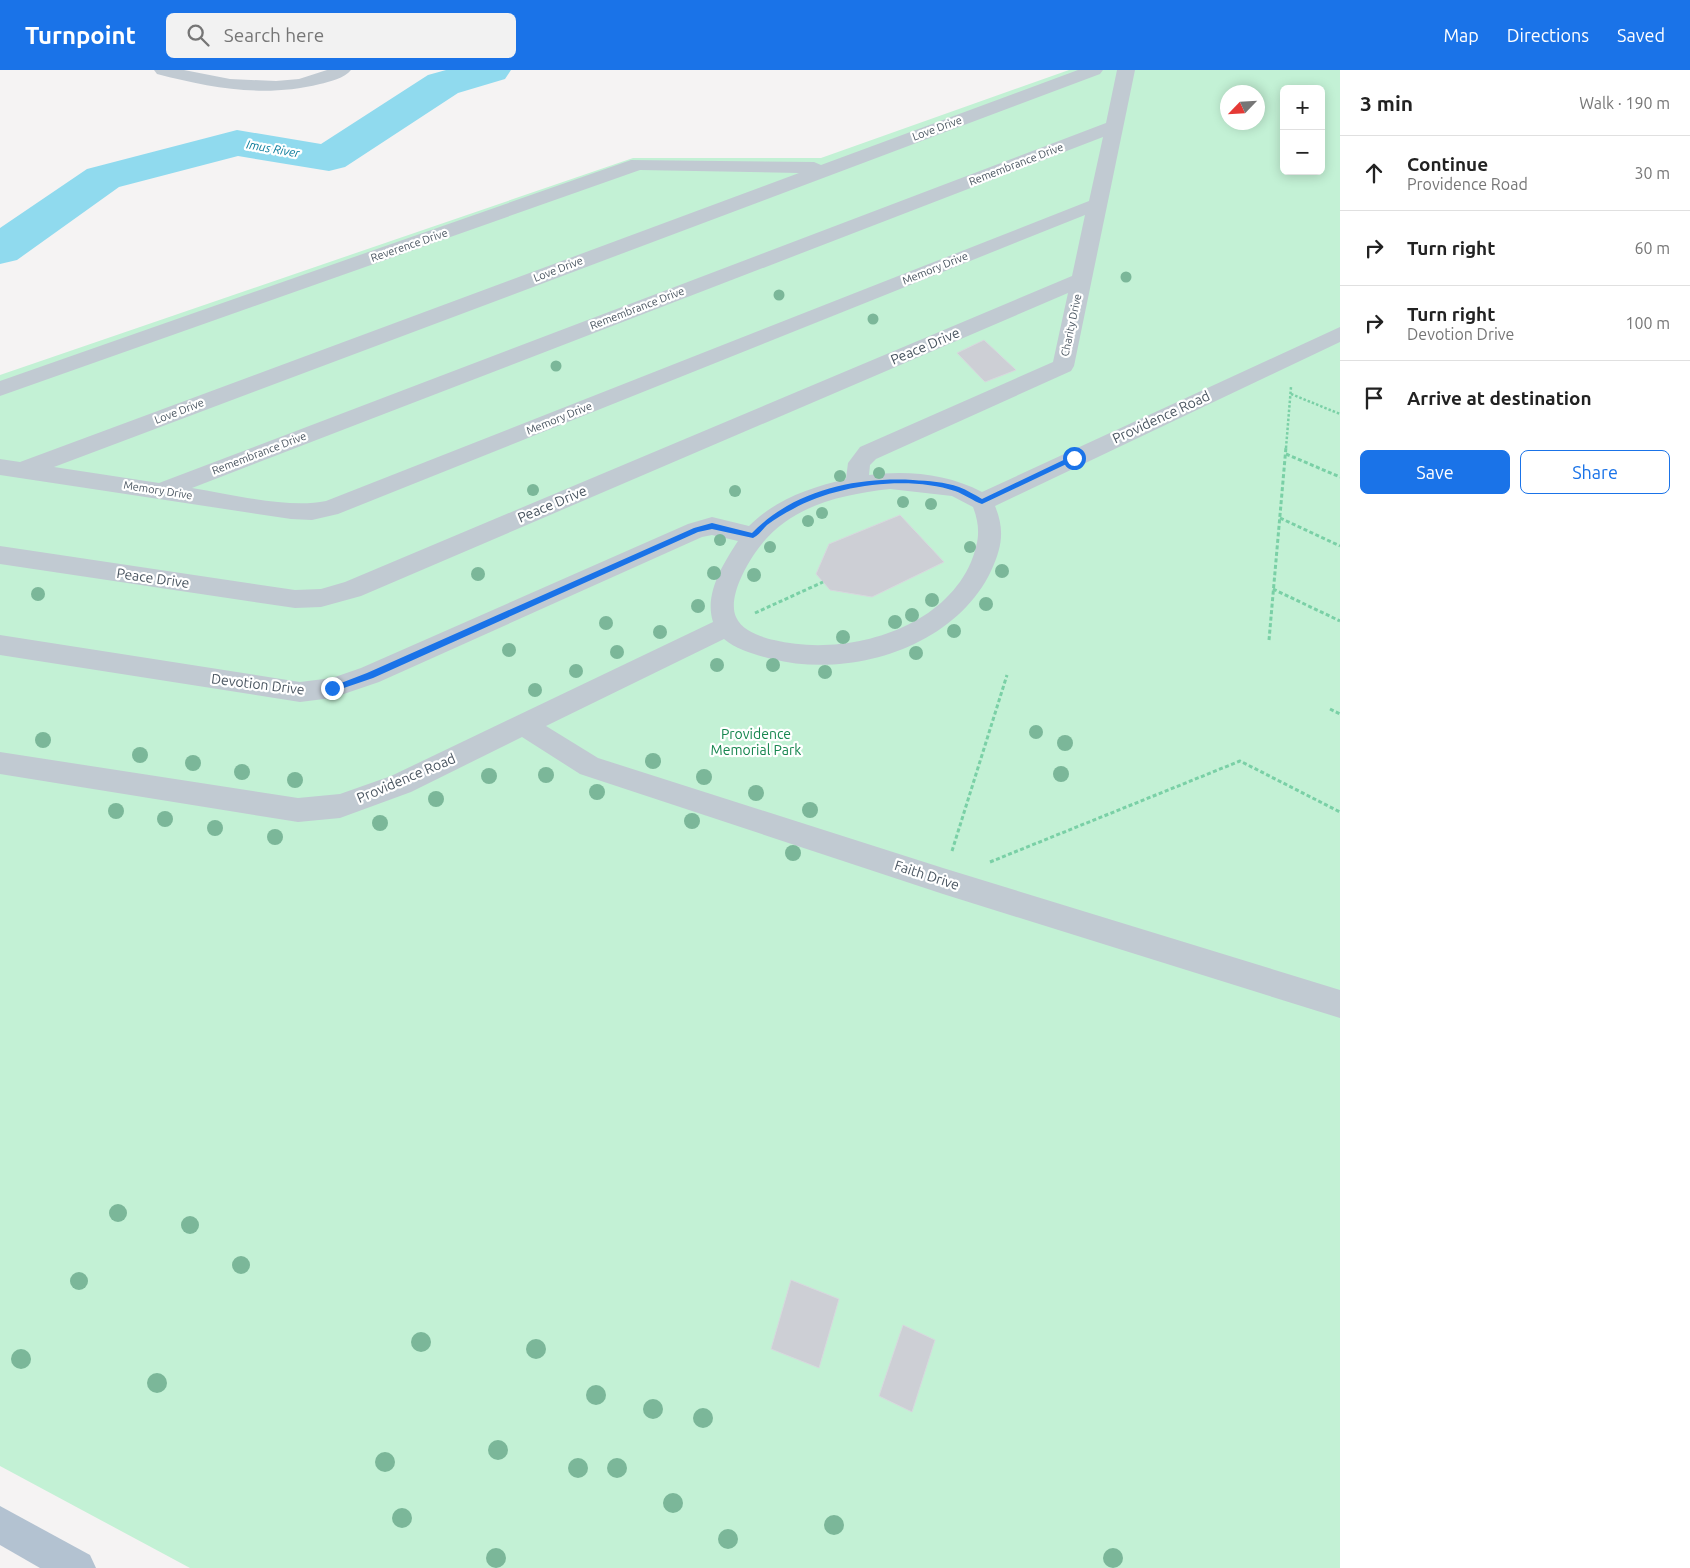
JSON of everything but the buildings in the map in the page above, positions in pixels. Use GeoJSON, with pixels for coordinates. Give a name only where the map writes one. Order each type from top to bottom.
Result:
{"type":"FeatureCollection","features":[{"type":"Feature","properties":{"kind":"main road"},"geometry":{"type":"LineString","coordinates":[[0,1525],[77,1568]]}},
{"type":"Feature","properties":{"kind":"street"},"geometry":{"type":"LineString","coordinates":[[163,70],[230,86],[279,86],[307,83],[342,70]]}},
{"type":"Feature","properties":{"kind":"street","name":"Love Drive"},"geometry":{"type":"LineString","coordinates":[[23,470],[1094,70]]}},
{"type":"Feature","properties":{"kind":"street","name":"Charity Drive"},"geometry":{"type":"LineString","coordinates":[[858,484],[856,470],[859,460],[868,453],[1063,366],[1126,70]]}},
{"type":"Feature","properties":{"kind":"street","name":"Remembrance Drive"},"geometry":{"type":"LineString","coordinates":[[161,491],[1114,126]]}},
{"type":"Feature","properties":{"kind":"street","name":"Reverence Drive"},"geometry":{"type":"LineString","coordinates":[[0,389],[638,164],[828,168]]}},
{"type":"Feature","properties":{"kind":"street","name":"Memory Drive"},"geometry":{"type":"LineString","coordinates":[[0,467],[292,511],[312,512],[330,508],[1097,204]]}},
{"type":"Feature","properties":{"kind":"street","name":"Peace Drive"},"geometry":{"type":"LineString","coordinates":[[0,555],[295,598],[321,598],[352,589],[1081,280]]}},
{"type":"Feature","properties":{"kind":"street","name":"Providence Road"},"geometry":{"type":"LineString","coordinates":[[982,502],[1340,334]]}},
{"type":"Feature","properties":{"kind":"street"},"geometry":{"type":"LineString","coordinates":[[890,481],[930,484],[956,489],[982,502],[990,521],[992,539],[977,577],[951,610],[921,629],[889,643],[856,651],[820,655],[785,652],[757,646],[740,639],[727,626],[722,613],[725,592],[753,536],[765,523],[791,506],[822,493],[858,484],[890,481]]}},
{"type":"Feature","properties":{"kind":"street","name":"Devotion Drive"},"geometry":{"type":"LineString","coordinates":[[0,645],[300,692],[332,688],[370,676],[696,530],[712,526],[753,536]]}},
{"type":"Feature","properties":{"kind":"street","name":"Providence Road"},"geometry":{"type":"LineString","coordinates":[[0,763],[298,810],[340,806],[400,784],[727,626]]}},
{"type":"Feature","properties":{"kind":"street","name":"Faith Drive"},"geometry":{"type":"LineString","coordinates":[[524,725],[589,766],[943,881],[1340,1004]]}},
{"type":"Feature","properties":{"kind":"path"},"geometry":{"type":"LineString","coordinates":[[1269,640],[1294,354]]}},
{"type":"Feature","properties":{"kind":"path"},"geometry":{"type":"LineString","coordinates":[[1291,394],[1340,414]]}},
{"type":"Feature","properties":{"kind":"path"},"geometry":{"type":"LineString","coordinates":[[1286,454],[1340,477]]}},
{"type":"Feature","properties":{"kind":"path"},"geometry":{"type":"LineString","coordinates":[[1280,518],[1340,546]]}},
{"type":"Feature","properties":{"kind":"path"},"geometry":{"type":"LineString","coordinates":[[727,626],[823,582]]}},
{"type":"Feature","properties":{"kind":"path"},"geometry":{"type":"LineString","coordinates":[[1274,590],[1340,621]]}},
{"type":"Feature","properties":{"kind":"path"},"geometry":{"type":"LineString","coordinates":[[943,881],[1007,675]]}},
{"type":"Feature","properties":{"kind":"path"},"geometry":{"type":"LineString","coordinates":[[1330,709],[1340,714]]}},
{"type":"Feature","properties":{"kind":"path"},"geometry":{"type":"LineString","coordinates":[[943,881],[1240,761],[1340,812]]}},
{"type":"Feature","properties":{"kind":"green space","name":"Providence Memorial Park"},"geometry":{"type":"Polygon","coordinates":[[[1069,70],[1340,70],[1340,1568],[190,1568],[0,1466],[0,375],[633,158],[821,158],[1069,70]]]}},
{"type":"Feature","properties":{"kind":"waterway","name":"Imus River"},"geometry":{"type":"LineString","coordinates":[[0,250],[103,178],[237,143],[329,158],[443,84],[490,70]]}},
{"type":"Feature","properties":{"kind":"route"},"geometry":{"type":"LineString","coordinates":[[332,688],[370,676],[696,530],[712,526],[728,528],[753,536],[765,523],[791,506],[822,493],[858,484],[890,481],[930,484],[956,489],[982,502],[1074,458]]}}]}
